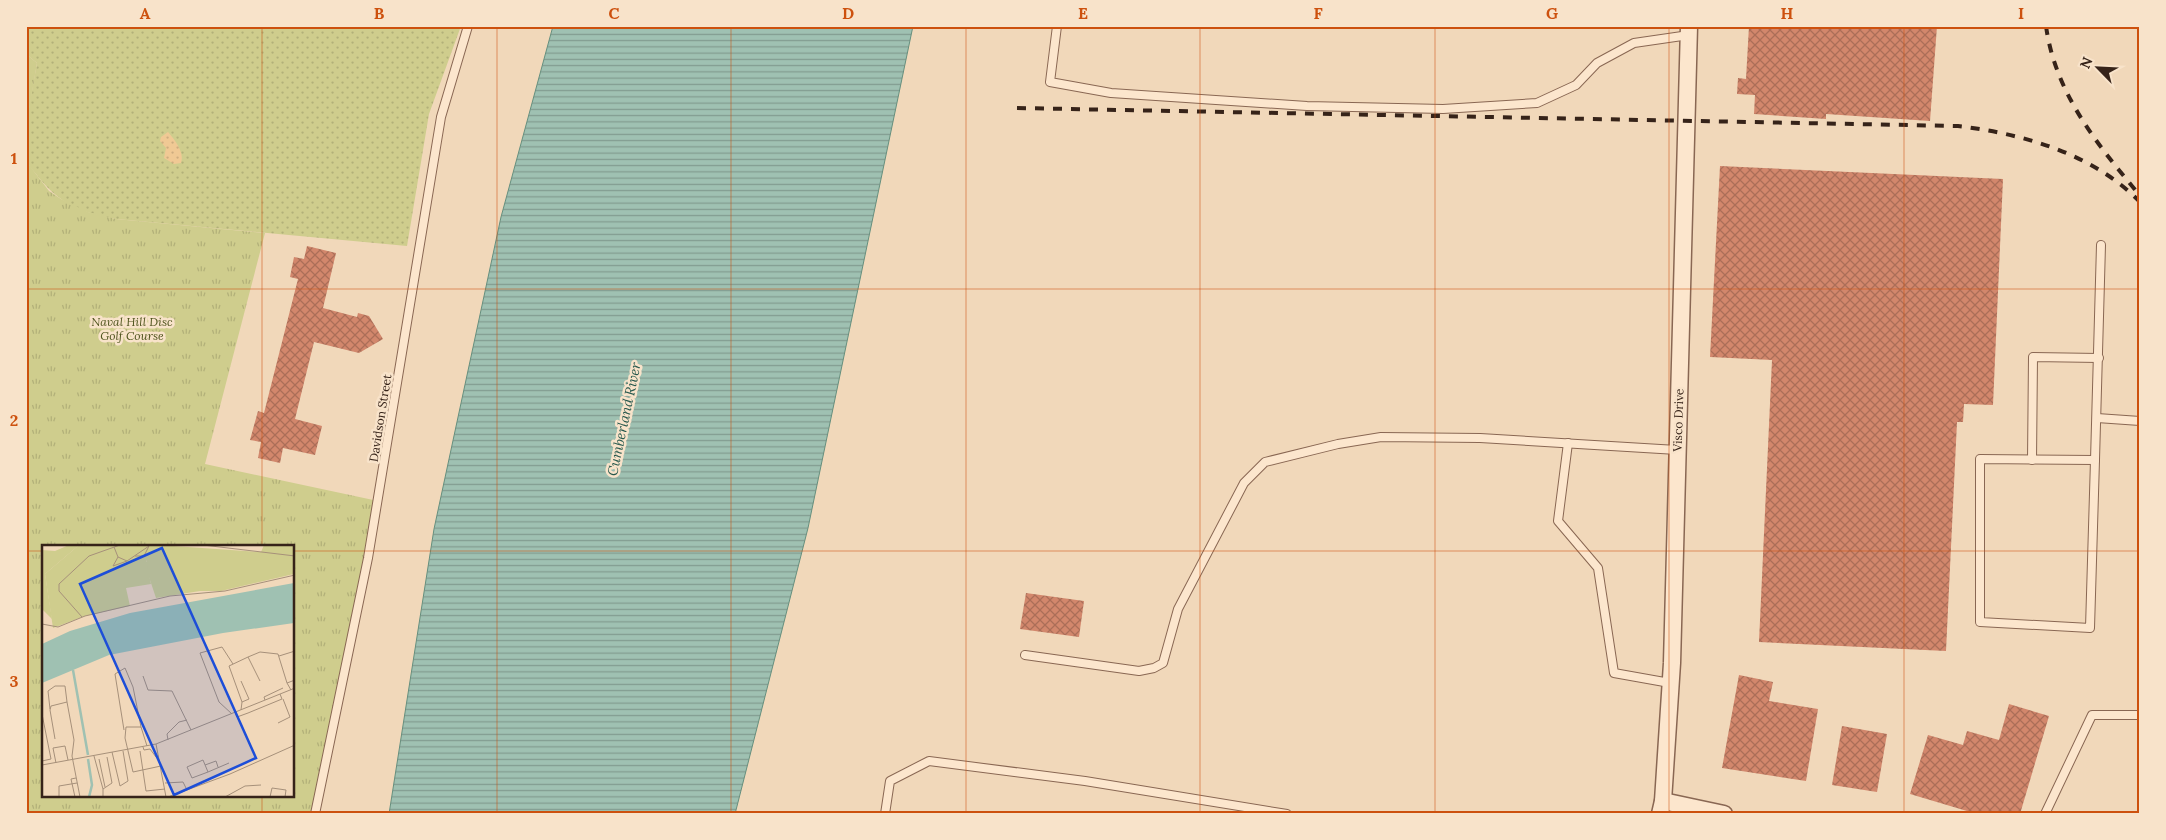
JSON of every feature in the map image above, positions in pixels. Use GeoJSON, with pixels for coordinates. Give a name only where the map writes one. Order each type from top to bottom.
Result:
{"type":"FeatureCollection","features":[{"type":"Feature","properties":{"kind":"street","name":"Visco Drive"},"geometry":{"type":"LineString","coordinates":[[1662,808],[1670,683],[1689,30]]}},
{"type":"Feature","properties":{"kind":"street"},"geometry":{"type":"LineString","coordinates":[[1662,808],[1724,814]]}},
{"type":"Feature","properties":{"kind":"lane","name":"Davidson Street"},"geometry":{"type":"LineString","coordinates":[[315,814],[368,558],[441,116],[468,26]]}},
{"type":"Feature","properties":{"kind":"lane"},"geometry":{"type":"LineString","coordinates":[[1057,26],[1050,82],[1111,93],[1307,106],[1444,109],[1537,103],[1576,85],[1597,63],[1634,43],[1689,30]]}},
{"type":"Feature","properties":{"kind":"lane"},"geometry":{"type":"LineString","coordinates":[[2095,460],[1980,459],[1980,622],[2090,628],[2097,418],[2101,245]]}},
{"type":"Feature","properties":{"kind":"lane"},"geometry":{"type":"LineString","coordinates":[[2032,460],[2034,358],[2098,358]]}},
{"type":"Feature","properties":{"kind":"lane"},"geometry":{"type":"LineString","coordinates":[[2097,418],[2140,421]]}},
{"type":"Feature","properties":{"kind":"lane"},"geometry":{"type":"LineString","coordinates":[[1025,654],[1139,671],[1154,668],[1162,663],[1178,609],[1244,483],[1266,462],[1338,444],[1381,437],[1480,438],[1678,450]]}},
{"type":"Feature","properties":{"kind":"lane"},"geometry":{"type":"LineString","coordinates":[[1568,444],[1558,521],[1598,568],[1614,673],[1670,683]]}},
{"type":"Feature","properties":{"kind":"lane"},"geometry":{"type":"LineString","coordinates":[[2045,814],[2092,715],[2140,715]]}},
{"type":"Feature","properties":{"kind":"lane"},"geometry":{"type":"LineString","coordinates":[[885,814],[890,781],[929,761],[1085,781],[1287,814]]}},
{"type":"Feature","properties":{"kind":"green space"},"geometry":{"type":"Polygon","coordinates":[[[26,26],[461,26],[429,114],[407,246],[116,219],[92,214],[71,205],[44,184],[27,161],[25,153],[26,128],[37,63],[26,54],[26,26]]]}},
{"type":"Feature","properties":{"kind":"green space"},"geometry":{"type":"Polygon","coordinates":[[[26,54],[37,63],[26,129],[26,54]]]}},
{"type":"Feature","properties":{"kind":"green space","name":"Naval Hill Disc Golf Course"},"geometry":{"type":"Polygon","coordinates":[[[26,161],[49,191],[88,212],[116,219],[265,233],[205,464],[378,501],[314,814],[26,814],[26,161]]]}},
{"type":"Feature","properties":{"kind":"sand"},"geometry":{"type":"Polygon","coordinates":[[[168,132],[182,155],[181,163],[174,164],[164,158],[166,148],[160,141],[161,137],[168,132]]]}},
{"type":"Feature","properties":{"kind":"water","name":"Cumberland River"},"geometry":{"type":"Polygon","coordinates":[[[553,26],[913,26],[808,528],[735,814],[389,814],[434,529],[501,217],[553,26]]]}},
{"type":"Feature","properties":{"kind":"building"},"geometry":{"type":"Polygon","coordinates":[[[1749,26],[1937,26],[1930,121],[1826,114],[1826,119],[1754,114],[1755,95],[1737,94],[1738,78],[1746,79],[1749,26]]]}},
{"type":"Feature","properties":{"kind":"building"},"geometry":{"type":"Polygon","coordinates":[[[1720,166],[2003,179],[1993,405],[1964,404],[1963,422],[1957,422],[1946,651],[1759,642],[1772,360],[1710,357],[1720,166]]]}},
{"type":"Feature","properties":{"kind":"building"},"geometry":{"type":"Polygon","coordinates":[[[307,246],[336,253],[323,308],[357,317],[358,313],[369,316],[383,339],[359,353],[314,342],[295,419],[322,426],[315,455],[283,448],[280,463],[258,458],[261,442],[250,440],[258,411],[264,413],[298,279],[290,277],[294,257],[304,259],[307,246]]]}},
{"type":"Feature","properties":{"kind":"building"},"geometry":{"type":"Polygon","coordinates":[[[1026,593],[1084,601],[1079,637],[1020,629],[1026,593]]]}},
{"type":"Feature","properties":{"kind":"building"},"geometry":{"type":"Polygon","coordinates":[[[1739,675],[1773,682],[1769,701],[1818,709],[1806,781],[1722,768],[1739,675]]]}},
{"type":"Feature","properties":{"kind":"building"},"geometry":{"type":"Polygon","coordinates":[[[2009,704],[2049,716],[2020,814],[1977,814],[1910,794],[1928,735],[1963,745],[1967,731],[1999,740],[2009,704]]]}},
{"type":"Feature","properties":{"kind":"building"},"geometry":{"type":"Polygon","coordinates":[[[1842,726],[1887,734],[1877,792],[1832,785],[1842,726]]]}},
{"type":"Feature","properties":{"kind":"railway"},"geometry":{"type":"LineString","coordinates":[[2046,26],[2058,73],[2068,95],[2107,155],[2137,192]]}},
{"type":"Feature","properties":{"kind":"railway"},"geometry":{"type":"LineString","coordinates":[[1017,108],[1958,126],[2007,134],[2055,149],[2100,171],[2121,185],[2140,202]]}}]}
